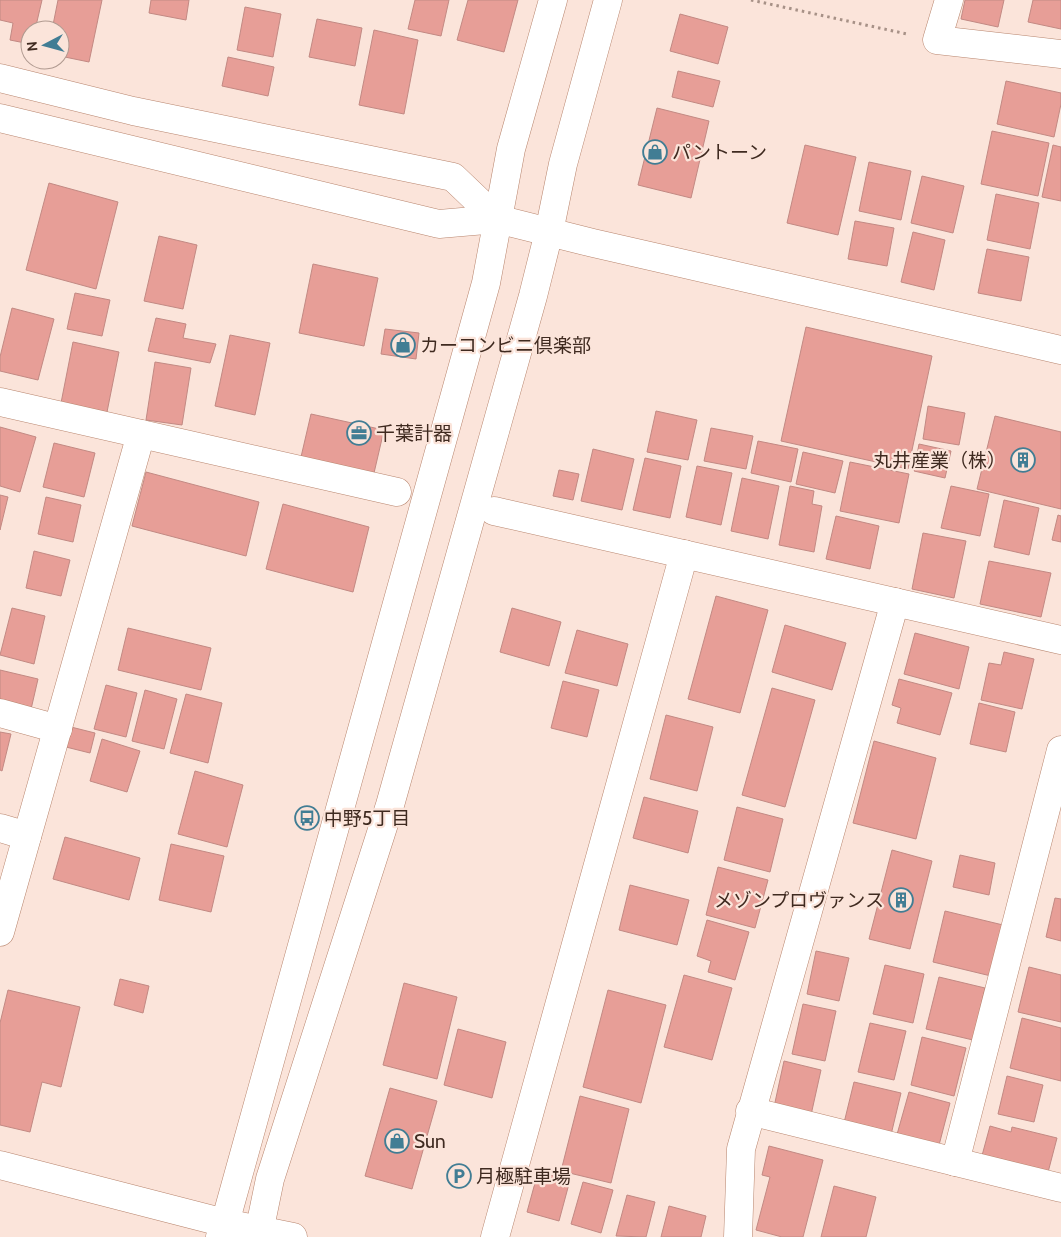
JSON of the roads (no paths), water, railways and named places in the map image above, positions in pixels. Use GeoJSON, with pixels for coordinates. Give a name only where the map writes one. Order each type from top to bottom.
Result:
{"type":"FeatureCollection","features":[{"type":"Feature","properties":{"kind":"street"},"geometry":{"type":"LineString","coordinates":[[222,1230],[484,293],[512,149],[553,0]]}},
{"type":"Feature","properties":{"kind":"street"},"geometry":{"type":"LineString","coordinates":[[259,1233],[270,1179],[390,805],[530,305],[549,232],[563,164],[608,0]]}},
{"type":"Feature","properties":{"kind":"street"},"geometry":{"type":"LineString","coordinates":[[949,0],[937,40],[1061,54]]}},
{"type":"Feature","properties":{"kind":"street"},"geometry":{"type":"LineString","coordinates":[[0,78],[133,111],[453,177],[497,219]]}},
{"type":"Feature","properties":{"kind":"street"},"geometry":{"type":"LineString","coordinates":[[0,118],[439,224],[497,219],[1061,350]]}},
{"type":"Feature","properties":{"kind":"street"},"geometry":{"type":"LineString","coordinates":[[0,402],[397,492]]}},
{"type":"Feature","properties":{"kind":"street"},"geometry":{"type":"LineString","coordinates":[[0,932],[141,434]]}},
{"type":"Feature","properties":{"kind":"street"},"geometry":{"type":"LineString","coordinates":[[494,510],[1061,640]]}},
{"type":"Feature","properties":{"kind":"street"},"geometry":{"type":"LineString","coordinates":[[496,1237],[684,554]]}},
{"type":"Feature","properties":{"kind":"street"},"geometry":{"type":"LineString","coordinates":[[738,1237],[741,1148],[750,1111],[895,602]]}},
{"type":"Feature","properties":{"kind":"street"},"geometry":{"type":"LineString","coordinates":[[0,713],[58,728]]}},
{"type":"Feature","properties":{"kind":"street"},"geometry":{"type":"LineString","coordinates":[[955,1162],[1061,750]]}},
{"type":"Feature","properties":{"kind":"street"},"geometry":{"type":"LineString","coordinates":[[0,828],[27,836]]}},
{"type":"Feature","properties":{"kind":"street"},"geometry":{"type":"LineString","coordinates":[[750,1111],[1061,1188]]}},
{"type":"Feature","properties":{"kind":"street"},"geometry":{"type":"LineString","coordinates":[[0,1165],[222,1230],[293,1237]]}},
{"type":"Feature","properties":{"kind":"place","name":"パントーン"},"geometry":{"type":"Point","coordinates":[655,152]}},
{"type":"Feature","properties":{"kind":"place","name":"カーコンビニ倶楽部"},"geometry":{"type":"Point","coordinates":[403,345]}},
{"type":"Feature","properties":{"kind":"place","name":"千葉計器"},"geometry":{"type":"Point","coordinates":[359,433]}},
{"type":"Feature","properties":{"kind":"place","name":"丸井産業（株）"},"geometry":{"type":"Point","coordinates":[1023,460]}},
{"type":"Feature","properties":{"kind":"place","name":"中野5丁目"},"geometry":{"type":"Point","coordinates":[307,818]}},
{"type":"Feature","properties":{"kind":"place","name":"メゾンプロヴァンス"},"geometry":{"type":"Point","coordinates":[901,900]}},
{"type":"Feature","properties":{"kind":"place","name":"Sun"},"geometry":{"type":"Point","coordinates":[397,1141]}},
{"type":"Feature","properties":{"kind":"place","name":"月極駐車場"},"geometry":{"type":"Point","coordinates":[459,1176]}}]}
